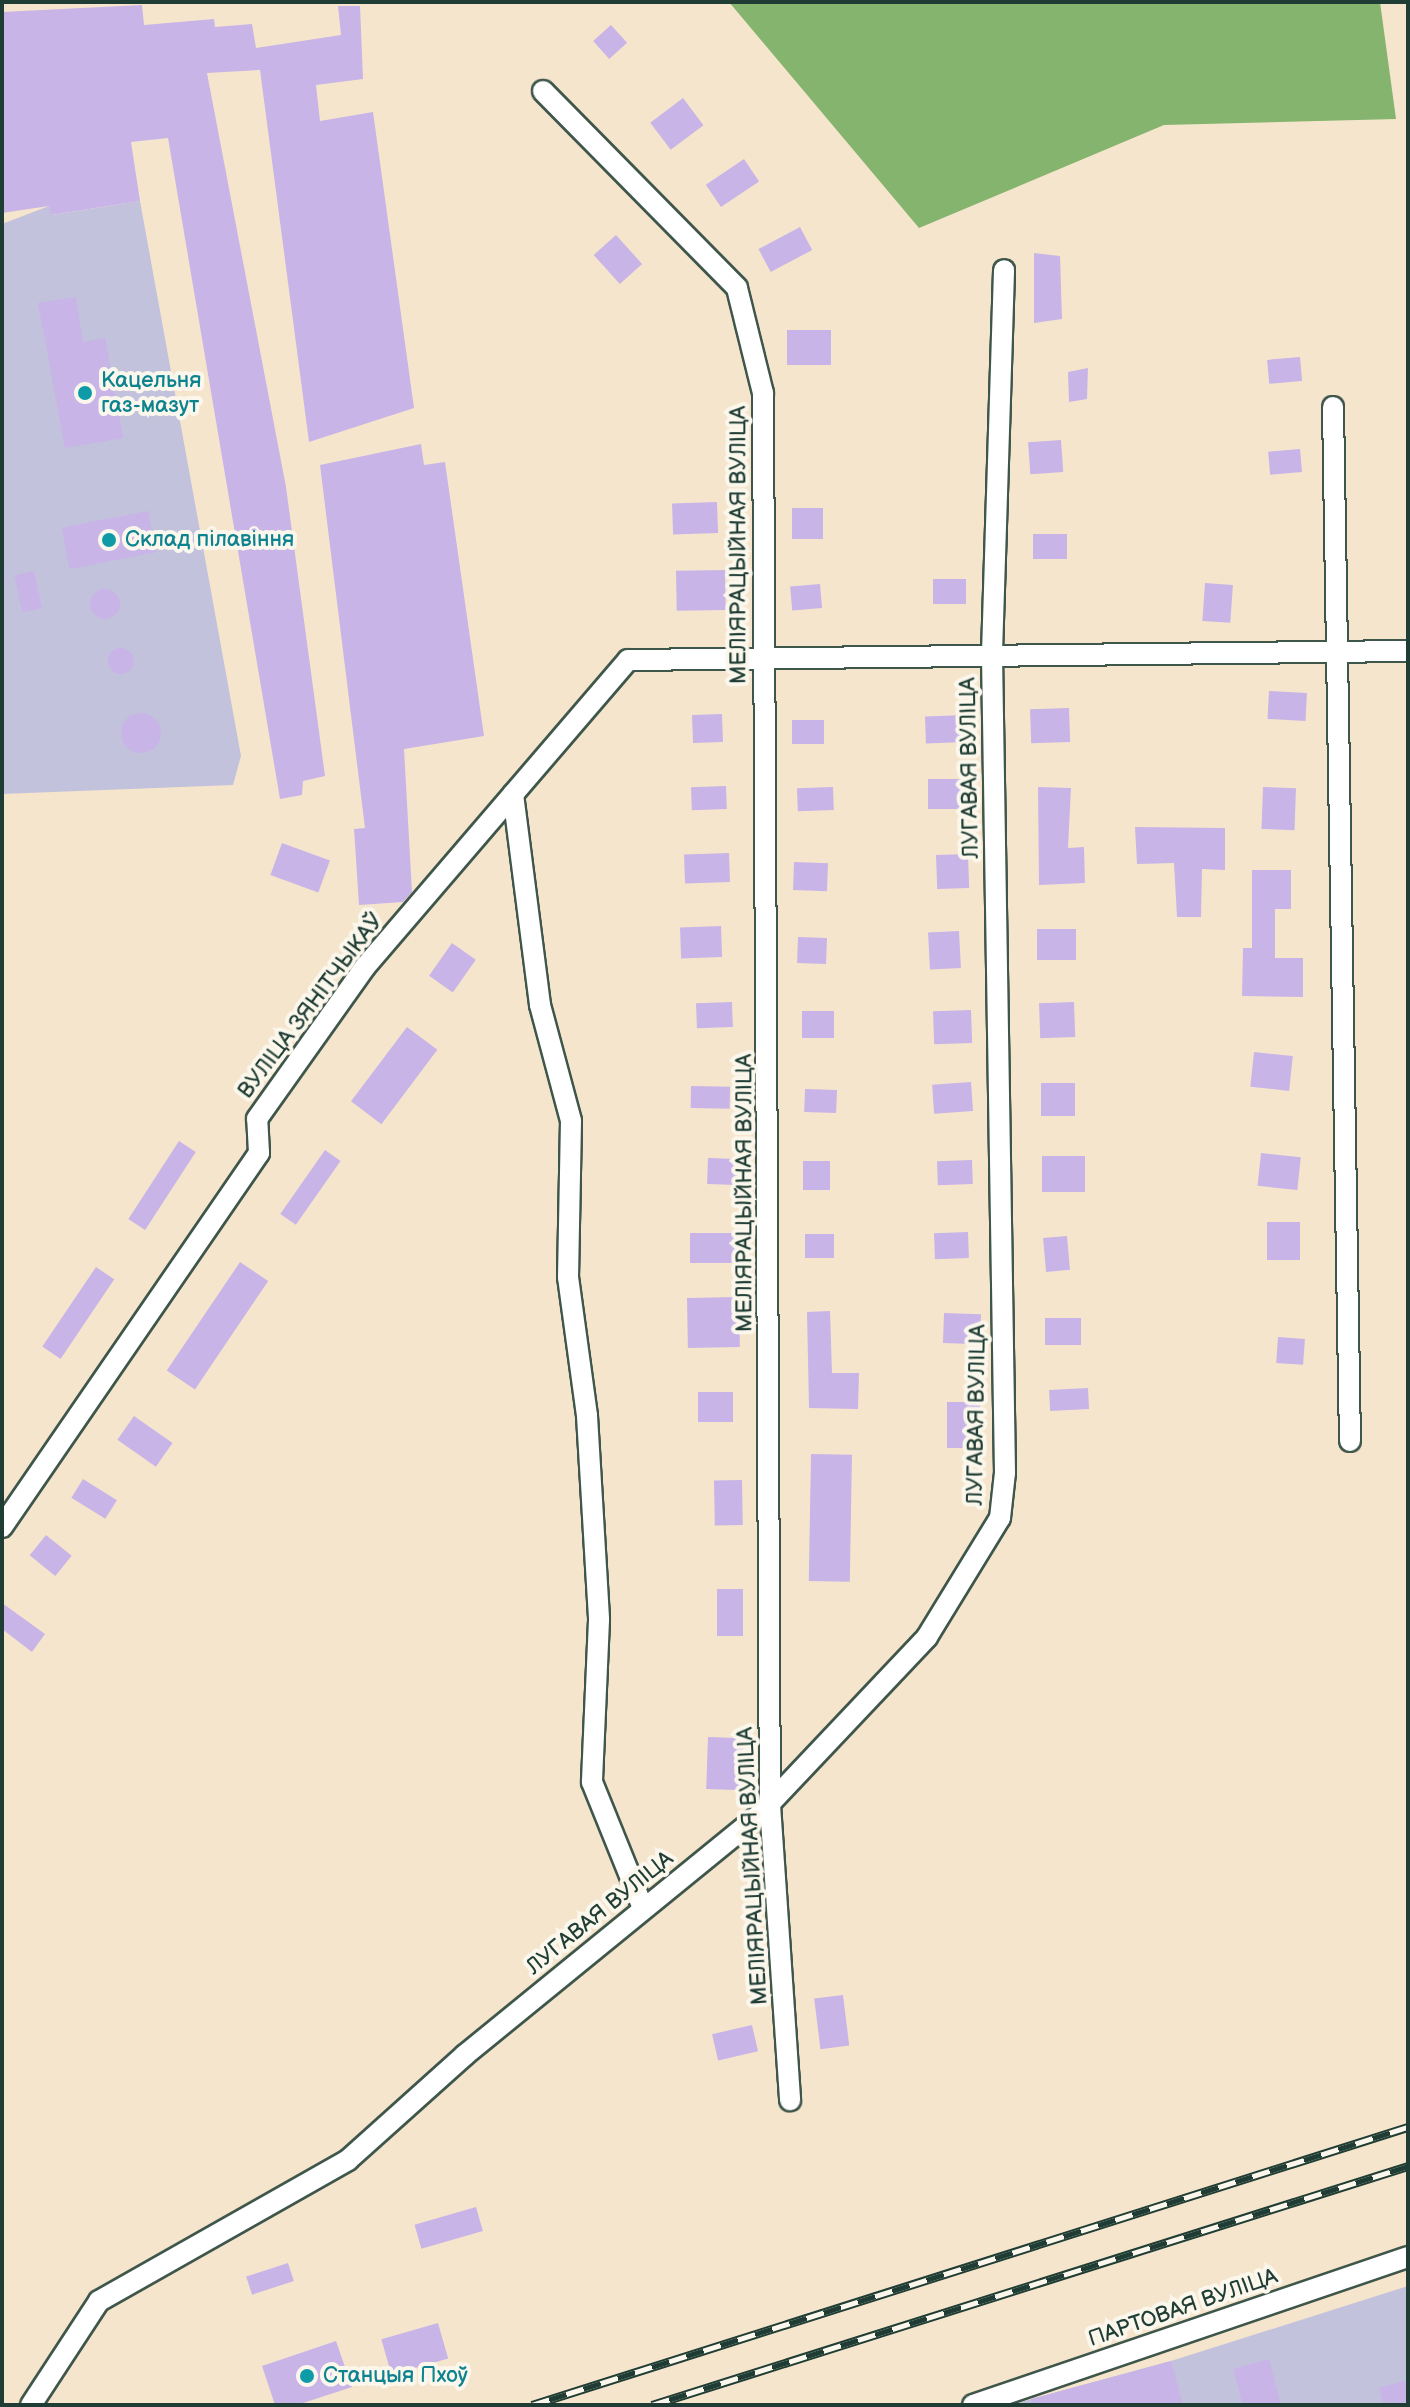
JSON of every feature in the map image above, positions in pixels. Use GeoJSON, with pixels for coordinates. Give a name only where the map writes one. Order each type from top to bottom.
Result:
{"type":"FeatureCollection","features":[{"type":"Feature","properties":{"kind":"street","name":"МЕЛІЯРАЦЫЙНАЯ ВУЛІЦА"},"geometry":{"type":"LineString","coordinates":[[543,91],[737,288],[763,393],[762,657],[770,1167],[770,1805],[790,2100]]}},
{"type":"Feature","properties":{"kind":"street","name":"ЛУГАВАЯ ВУЛІЦА"},"geometry":{"type":"LineString","coordinates":[[31,2405],[99,2301],[348,2160],[643,1908],[770,1805],[927,1637],[1000,1518],[1005,1473],[992,653],[1004,270]]}},
{"type":"Feature","properties":{"kind":"street"},"geometry":{"type":"LineString","coordinates":[[1333,407],[1350,1441]]}},
{"type":"Feature","properties":{"kind":"street"},"geometry":{"type":"LineString","coordinates":[[762,657],[1408,651]]}},
{"type":"Feature","properties":{"kind":"street","name":"ВУЛІЦА ЗЯНІТЧЫКАЎ"},"geometry":{"type":"LineString","coordinates":[[2,1527],[259,1153],[257,1119],[365,967],[628,660],[762,657]]}},
{"type":"Feature","properties":{"kind":"street"},"geometry":{"type":"LineString","coordinates":[[513,794],[540,1005],[571,1121],[568,1277],[587,1416],[599,1620],[592,1782],[643,1908]]}},
{"type":"Feature","properties":{"kind":"street","name":"ПАРТОВАЯ ВУЛІЦА"},"geometry":{"type":"LineString","coordinates":[[973,2405],[1408,2257]]}},
{"type":"Feature","properties":{"kind":"shaded area"},"geometry":{"type":"Polygon","coordinates":[[[140,201],[241,756],[233,785],[2,794],[2,224],[49,206],[52,215],[140,201]]]}},
{"type":"Feature","properties":{"kind":"shaded area"},"geometry":{"type":"Polygon","coordinates":[[[1408,2286],[1408,2405],[1010,2405],[1171,2361],[1408,2286]]]}},
{"type":"Feature","properties":{"kind":"green space"},"geometry":{"type":"Polygon","coordinates":[[[729,2],[1380,2],[1396,119],[1164,125],[919,228],[729,2]]]}},
{"type":"Feature","properties":{"kind":"building"},"geometry":{"type":"Polygon","coordinates":[[[142,5],[144,25],[214,19],[215,27],[252,24],[256,48],[341,35],[338,6],[360,6],[363,79],[316,85],[320,121],[373,112],[414,408],[309,442],[260,70],[207,73],[286,487],[325,776],[303,781],[302,795],[280,799],[168,138],[131,142],[140,201],[51,215],[49,206],[2,213],[2,12],[142,5]]]}},
{"type":"Feature","properties":{"kind":"building"},"geometry":{"type":"Polygon","coordinates":[[[611,25],[627,43],[609,59],[593,41],[611,25]]]}},
{"type":"Feature","properties":{"kind":"building"},"geometry":{"type":"Polygon","coordinates":[[[683,98],[703,125],[671,150],[650,123],[683,98]]]}},
{"type":"Feature","properties":{"kind":"building"},"geometry":{"type":"Polygon","coordinates":[[[744,159],[759,181],[721,207],[706,185],[744,159]]]}},
{"type":"Feature","properties":{"kind":"building"},"geometry":{"type":"Polygon","coordinates":[[[800,227],[812,250],[771,272],[759,249],[800,227]]]}},
{"type":"Feature","properties":{"kind":"building"},"geometry":{"type":"Polygon","coordinates":[[[616,235],[642,264],[620,284],[594,255],[616,235]]]}},
{"type":"Feature","properties":{"kind":"building"},"geometry":{"type":"Polygon","coordinates":[[[1034,253],[1060,256],[1062,319],[1034,323],[1034,253]]]}},
{"type":"Feature","properties":{"kind":"building","name":"Кацельня газ-мазут"},"geometry":{"type":"Polygon","coordinates":[[[76,297],[83,342],[105,338],[123,438],[65,448],[38,303],[76,297]]]}},
{"type":"Feature","properties":{"kind":"building"},"geometry":{"type":"Polygon","coordinates":[[[787,330],[831,330],[831,365],[787,365],[787,330]]]}},
{"type":"Feature","properties":{"kind":"building"},"geometry":{"type":"Polygon","coordinates":[[[1300,357],[1302,381],[1269,384],[1267,360],[1300,357]]]}},
{"type":"Feature","properties":{"kind":"building"},"geometry":{"type":"Polygon","coordinates":[[[1088,368],[1087,399],[1069,402],[1068,372],[1088,368]]]}},
{"type":"Feature","properties":{"kind":"building"},"geometry":{"type":"Polygon","coordinates":[[[1061,440],[1063,472],[1030,474],[1028,442],[1061,440]]]}},
{"type":"Feature","properties":{"kind":"building"},"geometry":{"type":"Polygon","coordinates":[[[421,444],[424,465],[445,462],[484,736],[404,749],[412,892],[403,902],[359,905],[354,829],[365,828],[320,465],[421,444]]]}},
{"type":"Feature","properties":{"kind":"building"},"geometry":{"type":"Polygon","coordinates":[[[1300,449],[1302,472],[1270,475],[1268,452],[1300,449]]]}},
{"type":"Feature","properties":{"kind":"building"},"geometry":{"type":"Polygon","coordinates":[[[717,502],[718,533],[673,535],[672,504],[717,502]]]}},
{"type":"Feature","properties":{"kind":"building"},"geometry":{"type":"Polygon","coordinates":[[[792,508],[823,508],[823,539],[792,539],[792,508]]]}},
{"type":"Feature","properties":{"kind":"building","name":"Склад пілавіння"},"geometry":{"type":"Polygon","coordinates":[[[148,511],[156,552],[70,569],[62,528],[148,511]]]}},
{"type":"Feature","properties":{"kind":"building"},"geometry":{"type":"Polygon","coordinates":[[[1033,534],[1067,534],[1067,559],[1033,559],[1033,534]]]}},
{"type":"Feature","properties":{"kind":"building"},"geometry":{"type":"Polygon","coordinates":[[[725,570],[726,610],[677,611],[676,571],[725,570]]]}},
{"type":"Feature","properties":{"kind":"building"},"geometry":{"type":"Polygon","coordinates":[[[34,571],[42,608],[22,612],[14,575],[34,571]]]}},
{"type":"Feature","properties":{"kind":"building"},"geometry":{"type":"Polygon","coordinates":[[[933,579],[966,579],[966,604],[933,604],[933,579]]]}},
{"type":"Feature","properties":{"kind":"building"},"geometry":{"type":"Polygon","coordinates":[[[1205,583],[1233,585],[1230,623],[1202,621],[1205,583]]]}},
{"type":"Feature","properties":{"kind":"building"},"geometry":{"type":"Polygon","coordinates":[[[820,584],[822,608],[792,611],[790,587],[820,584]]]}},
{"type":"Feature","properties":{"kind":"building"},"geometry":{"type":"Polygon","coordinates":[[[105,589],[116,593],[120,604],[116,615],[105,619],[94,615],[90,604],[94,593],[105,589]]]}},
{"type":"Feature","properties":{"kind":"building"},"geometry":{"type":"Polygon","coordinates":[[[121,648],[131,651],[134,661],[131,671],[121,674],[111,671],[108,661],[111,651],[121,648]]]}},
{"type":"Feature","properties":{"kind":"building"},"geometry":{"type":"Polygon","coordinates":[[[1269,691],[1307,693],[1305,721],[1268,719],[1269,691]]]}},
{"type":"Feature","properties":{"kind":"building"},"geometry":{"type":"Polygon","coordinates":[[[1069,708],[1070,742],[1031,743],[1030,709],[1069,708]]]}},
{"type":"Feature","properties":{"kind":"building"},"geometry":{"type":"Polygon","coordinates":[[[141,713],[155,719],[161,733],[155,747],[141,753],[127,747],[121,733],[127,719],[141,713]]]}},
{"type":"Feature","properties":{"kind":"building"},"geometry":{"type":"Polygon","coordinates":[[[722,714],[723,742],[693,743],[692,715],[722,714]]]}},
{"type":"Feature","properties":{"kind":"building"},"geometry":{"type":"Polygon","coordinates":[[[966,715],[967,742],[926,743],[925,716],[966,715]]]}},
{"type":"Feature","properties":{"kind":"building"},"geometry":{"type":"Polygon","coordinates":[[[792,720],[824,720],[824,744],[792,744],[792,720]]]}},
{"type":"Feature","properties":{"kind":"building"},"geometry":{"type":"Polygon","coordinates":[[[928,779],[967,779],[967,809],[928,809],[928,779]]]}},
{"type":"Feature","properties":{"kind":"building"},"geometry":{"type":"Polygon","coordinates":[[[726,786],[727,809],[692,810],[691,787],[726,786]]]}},
{"type":"Feature","properties":{"kind":"building"},"geometry":{"type":"Polygon","coordinates":[[[833,787],[834,810],[798,811],[797,788],[833,787]]]}},
{"type":"Feature","properties":{"kind":"building"},"geometry":{"type":"Polygon","coordinates":[[[1038,787],[1071,788],[1068,848],[1084,847],[1085,883],[1039,885],[1038,787]]]}},
{"type":"Feature","properties":{"kind":"building"},"geometry":{"type":"Polygon","coordinates":[[[1263,787],[1296,788],[1295,830],[1262,829],[1263,787]]]}},
{"type":"Feature","properties":{"kind":"building"},"geometry":{"type":"Polygon","coordinates":[[[1135,827],[1225,828],[1225,870],[1202,869],[1201,917],[1177,917],[1174,863],[1137,864],[1135,827]]]}},
{"type":"Feature","properties":{"kind":"building"},"geometry":{"type":"Polygon","coordinates":[[[282,843],[330,860],[318,892],[270,875],[282,843]]]}},
{"type":"Feature","properties":{"kind":"building"},"geometry":{"type":"Polygon","coordinates":[[[729,853],[730,882],[685,884],[684,855],[729,853]]]}},
{"type":"Feature","properties":{"kind":"building"},"geometry":{"type":"Polygon","coordinates":[[[968,854],[969,888],[937,889],[936,855],[968,854]]]}},
{"type":"Feature","properties":{"kind":"building"},"geometry":{"type":"Polygon","coordinates":[[[794,862],[828,863],[827,891],[793,890],[794,862]]]}},
{"type":"Feature","properties":{"kind":"building"},"geometry":{"type":"Polygon","coordinates":[[[1252,870],[1291,870],[1291,909],[1275,909],[1275,958],[1303,958],[1303,997],[1242,996],[1243,948],[1252,948],[1252,870]]]}},
{"type":"Feature","properties":{"kind":"building"},"geometry":{"type":"Polygon","coordinates":[[[721,926],[722,957],[681,958],[680,927],[721,926]]]}},
{"type":"Feature","properties":{"kind":"building"},"geometry":{"type":"Polygon","coordinates":[[[1037,929],[1076,929],[1076,960],[1037,960],[1037,929]]]}},
{"type":"Feature","properties":{"kind":"building"},"geometry":{"type":"Polygon","coordinates":[[[959,931],[961,968],[930,970],[928,933],[959,931]]]}},
{"type":"Feature","properties":{"kind":"building"},"geometry":{"type":"Polygon","coordinates":[[[798,937],[827,938],[826,964],[797,963],[798,937]]]}},
{"type":"Feature","properties":{"kind":"building"},"geometry":{"type":"Polygon","coordinates":[[[452,943],[476,960],[453,992],[429,976],[452,943]]]}},
{"type":"Feature","properties":{"kind":"building"},"geometry":{"type":"Polygon","coordinates":[[[732,1002],[733,1027],[697,1028],[696,1003],[732,1002]]]}},
{"type":"Feature","properties":{"kind":"building"},"geometry":{"type":"Polygon","coordinates":[[[1074,1002],[1075,1037],[1040,1038],[1039,1003],[1074,1002]]]}},
{"type":"Feature","properties":{"kind":"building"},"geometry":{"type":"Polygon","coordinates":[[[971,1010],[972,1043],[934,1044],[933,1011],[971,1010]]]}},
{"type":"Feature","properties":{"kind":"building"},"geometry":{"type":"Polygon","coordinates":[[[802,1011],[834,1011],[834,1038],[802,1038],[802,1011]]]}},
{"type":"Feature","properties":{"kind":"building"},"geometry":{"type":"Polygon","coordinates":[[[407,1027],[437,1050],[381,1124],[351,1101],[407,1027]]]}},
{"type":"Feature","properties":{"kind":"building"},"geometry":{"type":"Polygon","coordinates":[[[1254,1052],[1293,1056],[1289,1091],[1250,1087],[1254,1052]]]}},
{"type":"Feature","properties":{"kind":"building"},"geometry":{"type":"Polygon","coordinates":[[[971,1082],[973,1111],[934,1114],[932,1085],[971,1082]]]}},
{"type":"Feature","properties":{"kind":"building"},"geometry":{"type":"Polygon","coordinates":[[[1041,1083],[1075,1083],[1075,1116],[1041,1116],[1041,1083]]]}},
{"type":"Feature","properties":{"kind":"building"},"geometry":{"type":"Polygon","coordinates":[[[691,1086],[730,1087],[730,1109],[691,1108],[691,1086]]]}},
{"type":"Feature","properties":{"kind":"building"},"geometry":{"type":"Polygon","coordinates":[[[805,1089],[837,1090],[836,1113],[804,1112],[805,1089]]]}},
{"type":"Feature","properties":{"kind":"building"},"geometry":{"type":"Polygon","coordinates":[[[179,1141],[196,1152],[145,1230],[128,1219],[179,1141]]]}},
{"type":"Feature","properties":{"kind":"building"},"geometry":{"type":"Polygon","coordinates":[[[325,1150],[341,1161],[296,1225],[280,1214],[325,1150]]]}},
{"type":"Feature","properties":{"kind":"building"},"geometry":{"type":"Polygon","coordinates":[[[1261,1153],[1301,1157],[1297,1190],[1258,1186],[1261,1153]]]}},
{"type":"Feature","properties":{"kind":"building"},"geometry":{"type":"Polygon","coordinates":[[[1042,1156],[1085,1156],[1085,1192],[1042,1192],[1042,1156]]]}},
{"type":"Feature","properties":{"kind":"building"},"geometry":{"type":"Polygon","coordinates":[[[708,1158],[738,1159],[737,1185],[707,1184],[708,1158]]]}},
{"type":"Feature","properties":{"kind":"building"},"geometry":{"type":"Polygon","coordinates":[[[972,1160],[973,1184],[938,1185],[937,1161],[972,1160]]]}},
{"type":"Feature","properties":{"kind":"building"},"geometry":{"type":"Polygon","coordinates":[[[803,1161],[830,1161],[830,1190],[803,1190],[803,1161]]]}},
{"type":"Feature","properties":{"kind":"building"},"geometry":{"type":"Polygon","coordinates":[[[1267,1222],[1300,1222],[1300,1260],[1267,1260],[1267,1222]]]}},
{"type":"Feature","properties":{"kind":"building"},"geometry":{"type":"Polygon","coordinates":[[[968,1232],[969,1258],[935,1259],[934,1233],[968,1232]]]}},
{"type":"Feature","properties":{"kind":"building"},"geometry":{"type":"Polygon","coordinates":[[[690,1233],[737,1233],[737,1263],[690,1263],[690,1233]]]}},
{"type":"Feature","properties":{"kind":"building"},"geometry":{"type":"Polygon","coordinates":[[[805,1234],[834,1234],[834,1258],[805,1258],[805,1234]]]}},
{"type":"Feature","properties":{"kind":"building"},"geometry":{"type":"Polygon","coordinates":[[[1067,1236],[1070,1270],[1046,1272],[1043,1238],[1067,1236]]]}},
{"type":"Feature","properties":{"kind":"building"},"geometry":{"type":"Polygon","coordinates":[[[240,1262],[268,1281],[195,1390],[167,1371],[240,1262]]]}},
{"type":"Feature","properties":{"kind":"building"},"geometry":{"type":"Polygon","coordinates":[[[96,1267],[114,1279],[61,1359],[42,1347],[96,1267]]]}},
{"type":"Feature","properties":{"kind":"building"},"geometry":{"type":"Polygon","coordinates":[[[739,1297],[740,1347],[688,1348],[687,1298],[739,1297]]]}},
{"type":"Feature","properties":{"kind":"building"},"geometry":{"type":"Polygon","coordinates":[[[830,1311],[832,1373],[859,1373],[858,1409],[809,1408],[807,1312],[830,1311]]]}},
{"type":"Feature","properties":{"kind":"building"},"geometry":{"type":"Polygon","coordinates":[[[944,1313],[981,1314],[980,1344],[943,1343],[944,1313]]]}},
{"type":"Feature","properties":{"kind":"building"},"geometry":{"type":"Polygon","coordinates":[[[1045,1318],[1081,1318],[1081,1345],[1045,1345],[1045,1318]]]}},
{"type":"Feature","properties":{"kind":"building"},"geometry":{"type":"Polygon","coordinates":[[[1278,1337],[1305,1339],[1303,1365],[1276,1363],[1278,1337]]]}},
{"type":"Feature","properties":{"kind":"building"},"geometry":{"type":"Polygon","coordinates":[[[1088,1388],[1089,1409],[1050,1411],[1049,1390],[1088,1388]]]}},
{"type":"Feature","properties":{"kind":"building"},"geometry":{"type":"Polygon","coordinates":[[[698,1392],[733,1392],[733,1422],[698,1422],[698,1392]]]}},
{"type":"Feature","properties":{"kind":"building"},"geometry":{"type":"Polygon","coordinates":[[[947,1402],[980,1402],[980,1448],[947,1448],[947,1402]]]}},
{"type":"Feature","properties":{"kind":"building"},"geometry":{"type":"Polygon","coordinates":[[[134,1416],[173,1443],[156,1467],[117,1440],[134,1416]]]}},
{"type":"Feature","properties":{"kind":"building"},"geometry":{"type":"Polygon","coordinates":[[[811,1454],[852,1455],[850,1582],[809,1581],[811,1454]]]}},
{"type":"Feature","properties":{"kind":"building"},"geometry":{"type":"Polygon","coordinates":[[[83,1479],[117,1500],[105,1519],[71,1498],[83,1479]]]}},
{"type":"Feature","properties":{"kind":"building"},"geometry":{"type":"Polygon","coordinates":[[[714,1480],[742,1480],[743,1525],[715,1525],[714,1480]]]}},
{"type":"Feature","properties":{"kind":"building"},"geometry":{"type":"Polygon","coordinates":[[[46,1535],[72,1556],[55,1576],[30,1555],[46,1535]]]}},
{"type":"Feature","properties":{"kind":"building"},"geometry":{"type":"Polygon","coordinates":[[[717,1589],[743,1589],[743,1636],[717,1636],[717,1589]]]}},
{"type":"Feature","properties":{"kind":"building"},"geometry":{"type":"Polygon","coordinates":[[[2,1603],[45,1634],[32,1652],[2,1629],[2,1603]]]}},
{"type":"Feature","properties":{"kind":"building"},"geometry":{"type":"Polygon","coordinates":[[[708,1737],[744,1738],[742,1790],[706,1789],[708,1737]]]}},
{"type":"Feature","properties":{"kind":"building"},"geometry":{"type":"Polygon","coordinates":[[[843,1995],[849,2046],[820,2049],[814,1999],[843,1995]]]}},
{"type":"Feature","properties":{"kind":"building"},"geometry":{"type":"Polygon","coordinates":[[[752,2025],[758,2051],[718,2061],[712,2034],[752,2025]]]}},
{"type":"Feature","properties":{"kind":"building"},"geometry":{"type":"Polygon","coordinates":[[[476,2207],[483,2231],[421,2249],[414,2225],[476,2207]]]}},
{"type":"Feature","properties":{"kind":"building"},"geometry":{"type":"Polygon","coordinates":[[[288,2263],[294,2281],[252,2295],[246,2277],[288,2263]]]}},
{"type":"Feature","properties":{"kind":"building"},"geometry":{"type":"Polygon","coordinates":[[[438,2323],[448,2359],[391,2375],[381,2339],[438,2323]]]}},
{"type":"Feature","properties":{"kind":"building","name":"Станцыя Пхоў"},"geometry":{"type":"Polygon","coordinates":[[[336,2341],[352,2387],[297,2405],[275,2405],[262,2366],[336,2341]]]}},
{"type":"Feature","properties":{"kind":"building"},"geometry":{"type":"Polygon","coordinates":[[[1269,2359],[1281,2405],[1243,2405],[1233,2369],[1269,2359]]]}},
{"type":"Feature","properties":{"kind":"building"},"geometry":{"type":"Polygon","coordinates":[[[1171,2361],[1183,2405],[1032,2405],[1031,2399],[1171,2361]]]}},
{"type":"Feature","properties":{"kind":"building"},"geometry":{"type":"Polygon","coordinates":[[[1408,2380],[1408,2405],[1384,2405],[1379,2388],[1408,2380]]]}},
{"type":"Feature","properties":{"kind":"railway"},"geometry":{"type":"LineString","coordinates":[[532,2405],[1408,2127]]}},
{"type":"Feature","properties":{"kind":"railway"},"geometry":{"type":"LineString","coordinates":[[652,2405],[1408,2166]]}},
{"type":"Feature","properties":{"kind":"place","name":"Кацельня газ-мазут"},"geometry":{"type":"Point","coordinates":[85,393]}},
{"type":"Feature","properties":{"kind":"place","name":"Склад пілавіння"},"geometry":{"type":"Point","coordinates":[109,540]}},
{"type":"Feature","properties":{"kind":"place","name":"Станцыя Пхоў"},"geometry":{"type":"Point","coordinates":[307,2376]}}]}
